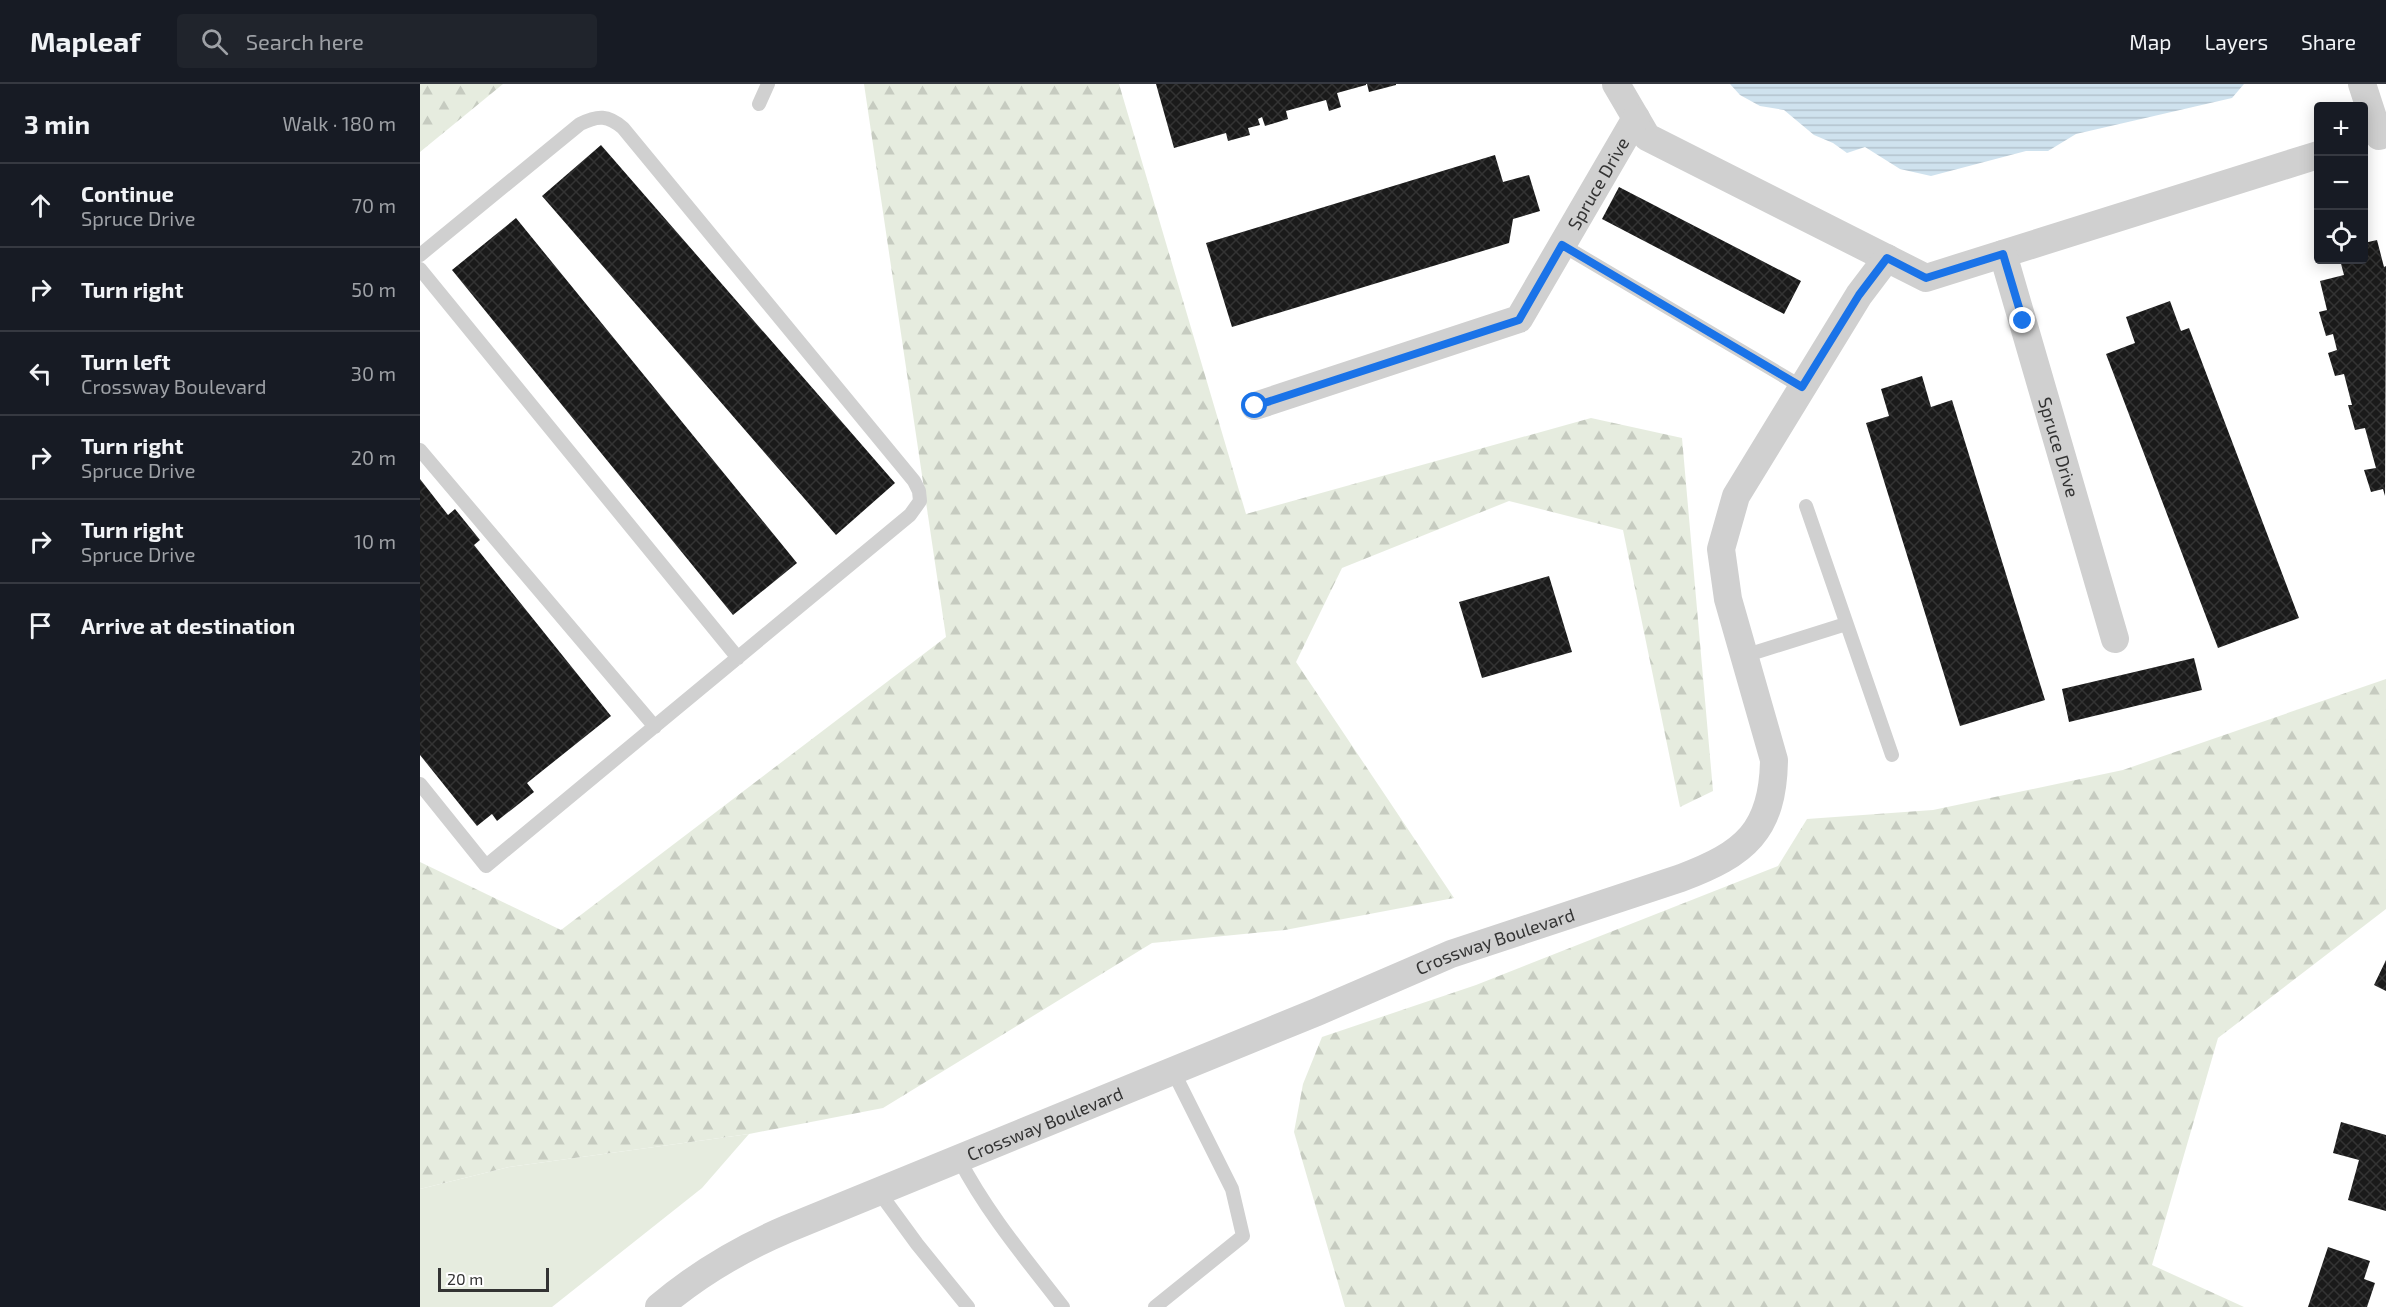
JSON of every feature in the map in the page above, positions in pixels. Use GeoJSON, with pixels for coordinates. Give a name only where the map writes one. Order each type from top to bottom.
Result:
{"type":"FeatureCollection","features":[{"type":"Feature","properties":{"kind":"street","name":"Spruce Drive"},"geometry":{"type":"LineString","coordinates":[[1616,84],[1647,136],[1926,278],[2316,156]]}},
{"type":"Feature","properties":{"kind":"street"},"geometry":{"type":"LineString","coordinates":[[2362,84],[2376,137]]}},
{"type":"Feature","properties":{"kind":"street","name":"Spruce Drive"},"geometry":{"type":"LineString","coordinates":[[1255,406],[1519,320],[1636,118]]}},
{"type":"Feature","properties":{"kind":"street","name":"Spruce Drive"},"geometry":{"type":"LineString","coordinates":[[2003,254],[2115,639]]}},
{"type":"Feature","properties":{"kind":"street","name":"Crossway Boulevard"},"geometry":{"type":"LineString","coordinates":[[658,1307],[704,1271],[766,1238],[1317,1012],[1451,954],[1710,868],[1735,854],[1762,823],[1770,804],[1774,780],[1774,760],[1728,599],[1721,549],[1736,496],[1859,295],[1887,258]]}},
{"type":"Feature","properties":{"kind":"lane"},"geometry":{"type":"LineString","coordinates":[[759,104],[768,84]]}},
{"type":"Feature","properties":{"kind":"lane"},"geometry":{"type":"LineString","coordinates":[[420,255],[579,124],[600,116],[613,119],[623,128],[914,481],[919,491],[920,501],[910,515],[486,866],[420,784]]}},
{"type":"Feature","properties":{"kind":"lane"},"geometry":{"type":"LineString","coordinates":[[1562,245],[1802,387]]}},
{"type":"Feature","properties":{"kind":"lane"},"geometry":{"type":"LineString","coordinates":[[420,269],[738,658]]}},
{"type":"Feature","properties":{"kind":"lane"},"geometry":{"type":"LineString","coordinates":[[420,450],[654,727]]}},
{"type":"Feature","properties":{"kind":"lane"},"geometry":{"type":"LineString","coordinates":[[1806,506],[1892,755]]}},
{"type":"Feature","properties":{"kind":"lane"},"geometry":{"type":"LineString","coordinates":[[1744,656],[1846,624]]}},
{"type":"Feature","properties":{"kind":"lane"},"geometry":{"type":"LineString","coordinates":[[1155,1307],[1243,1236],[1232,1189],[1173,1071]]}},
{"type":"Feature","properties":{"kind":"lane"},"geometry":{"type":"LineString","coordinates":[[959,1159],[975,1190],[1063,1307]]}},
{"type":"Feature","properties":{"kind":"lane"},"geometry":{"type":"LineString","coordinates":[[879,1192],[968,1307]]}},
{"type":"Feature","properties":{"kind":"green space"},"geometry":{"type":"Polygon","coordinates":[[[420,84],[503,84],[420,152],[420,84]]]}},
{"type":"Feature","properties":{"kind":"green space"},"geometry":{"type":"Polygon","coordinates":[[[864,84],[1119,84],[1246,514],[1591,418],[1682,438],[1713,791],[1680,807],[1623,530],[1509,501],[1342,568],[1296,662],[1454,898],[1285,930],[1152,943],[883,1108],[749,1134],[509,1167],[420,1189],[420,862],[561,930],[946,637],[864,84]]]}},
{"type":"Feature","properties":{"kind":"green space"},"geometry":{"type":"Polygon","coordinates":[[[2386,679],[2386,909],[2218,1038],[2152,1265],[2244,1307],[1345,1307],[1294,1132],[1303,1084],[1322,1037],[1476,985],[1778,866],[1807,819],[1933,810],[2123,770],[2386,679]]]}},
{"type":"Feature","properties":{"kind":"green space"},"geometry":{"type":"Polygon","coordinates":[[[749,1134],[702,1188],[552,1307],[420,1307],[420,1189],[509,1167],[749,1134]]]}},
{"type":"Feature","properties":{"kind":"water"},"geometry":{"type":"Polygon","coordinates":[[[1730,84],[2244,84],[2232,98],[2076,134],[2048,151],[2026,151],[1931,176],[1900,169],[1865,147],[1847,153],[1833,143],[1814,135],[1784,110],[1760,106],[1740,95],[1730,84]]]}},
{"type":"Feature","properties":{"kind":"building"},"geometry":{"type":"Polygon","coordinates":[[[1156,84],[1366,85],[1337,93],[1341,107],[1329,111],[1326,100],[1286,111],[1288,119],[1265,126],[1262,117],[1258,119],[1260,125],[1248,128],[1250,135],[1228,141],[1226,133],[1174,148],[1156,84]]]}},
{"type":"Feature","properties":{"kind":"building"},"geometry":{"type":"Polygon","coordinates":[[[1367,84],[1396,84],[1396,85],[1369,92],[1367,84]]]}},
{"type":"Feature","properties":{"kind":"building"},"geometry":{"type":"Polygon","coordinates":[[[601,145],[895,483],[836,535],[542,196],[601,145]]]}},
{"type":"Feature","properties":{"kind":"building"},"geometry":{"type":"Polygon","coordinates":[[[1495,155],[1503,182],[1529,175],[1540,211],[1513,219],[1509,243],[1232,327],[1206,243],[1495,155]]]}},
{"type":"Feature","properties":{"kind":"building"},"geometry":{"type":"Polygon","coordinates":[[[1619,187],[1801,281],[1784,314],[1602,219],[1619,187]]]}},
{"type":"Feature","properties":{"kind":"building"},"geometry":{"type":"Polygon","coordinates":[[[516,218],[797,563],[733,615],[452,270],[516,218]]]}},
{"type":"Feature","properties":{"kind":"building"},"geometry":{"type":"Polygon","coordinates":[[[2377,240],[2384,267],[2386,266],[2385,496],[2383,489],[2371,492],[2364,470],[2376,468],[2365,428],[2355,430],[2348,405],[2352,405],[2344,374],[2335,376],[2328,353],[2337,350],[2333,334],[2326,336],[2319,312],[2327,310],[2320,281],[2344,275],[2341,264],[2368,264],[2368,242],[2377,240]]]}},
{"type":"Feature","properties":{"kind":"building"},"geometry":{"type":"Polygon","coordinates":[[[2170,301],[2181,331],[2189,328],[2299,618],[2218,648],[2106,354],[2135,343],[2126,317],[2170,301]]]}},
{"type":"Feature","properties":{"kind":"building"},"geometry":{"type":"Polygon","coordinates":[[[1922,376],[1931,407],[1952,400],[2045,700],[1960,726],[1866,423],[1889,416],[1881,389],[1922,376]]]}},
{"type":"Feature","properties":{"kind":"building"},"geometry":{"type":"Polygon","coordinates":[[[420,479],[448,515],[455,509],[480,540],[474,545],[611,716],[527,783],[534,792],[497,821],[492,814],[477,826],[420,755],[420,479]]]}},
{"type":"Feature","properties":{"kind":"building"},"geometry":{"type":"Polygon","coordinates":[[[1549,576],[1572,652],[1482,678],[1459,602],[1549,576]]]}},
{"type":"Feature","properties":{"kind":"building"},"geometry":{"type":"Polygon","coordinates":[[[2194,658],[2202,690],[2069,722],[2062,689],[2194,658]]]}},
{"type":"Feature","properties":{"kind":"building"},"geometry":{"type":"Polygon","coordinates":[[[2386,960],[2386,991],[2374,985],[2386,960]]]}},
{"type":"Feature","properties":{"kind":"building"},"geometry":{"type":"Polygon","coordinates":[[[2341,1122],[2386,1135],[2386,1211],[2348,1200],[2359,1160],[2333,1153],[2341,1122]]]}},
{"type":"Feature","properties":{"kind":"building"},"geometry":{"type":"Polygon","coordinates":[[[2328,1247],[2370,1261],[2364,1279],[2375,1283],[2367,1307],[2308,1307],[2328,1247]]]}},
{"type":"Feature","properties":{"kind":"route"},"geometry":{"type":"LineString","coordinates":[[1255,406],[1519,320],[1562,245],[1802,387],[1859,295],[1887,258],[1926,278],[2003,254],[2023,321]]}}]}
